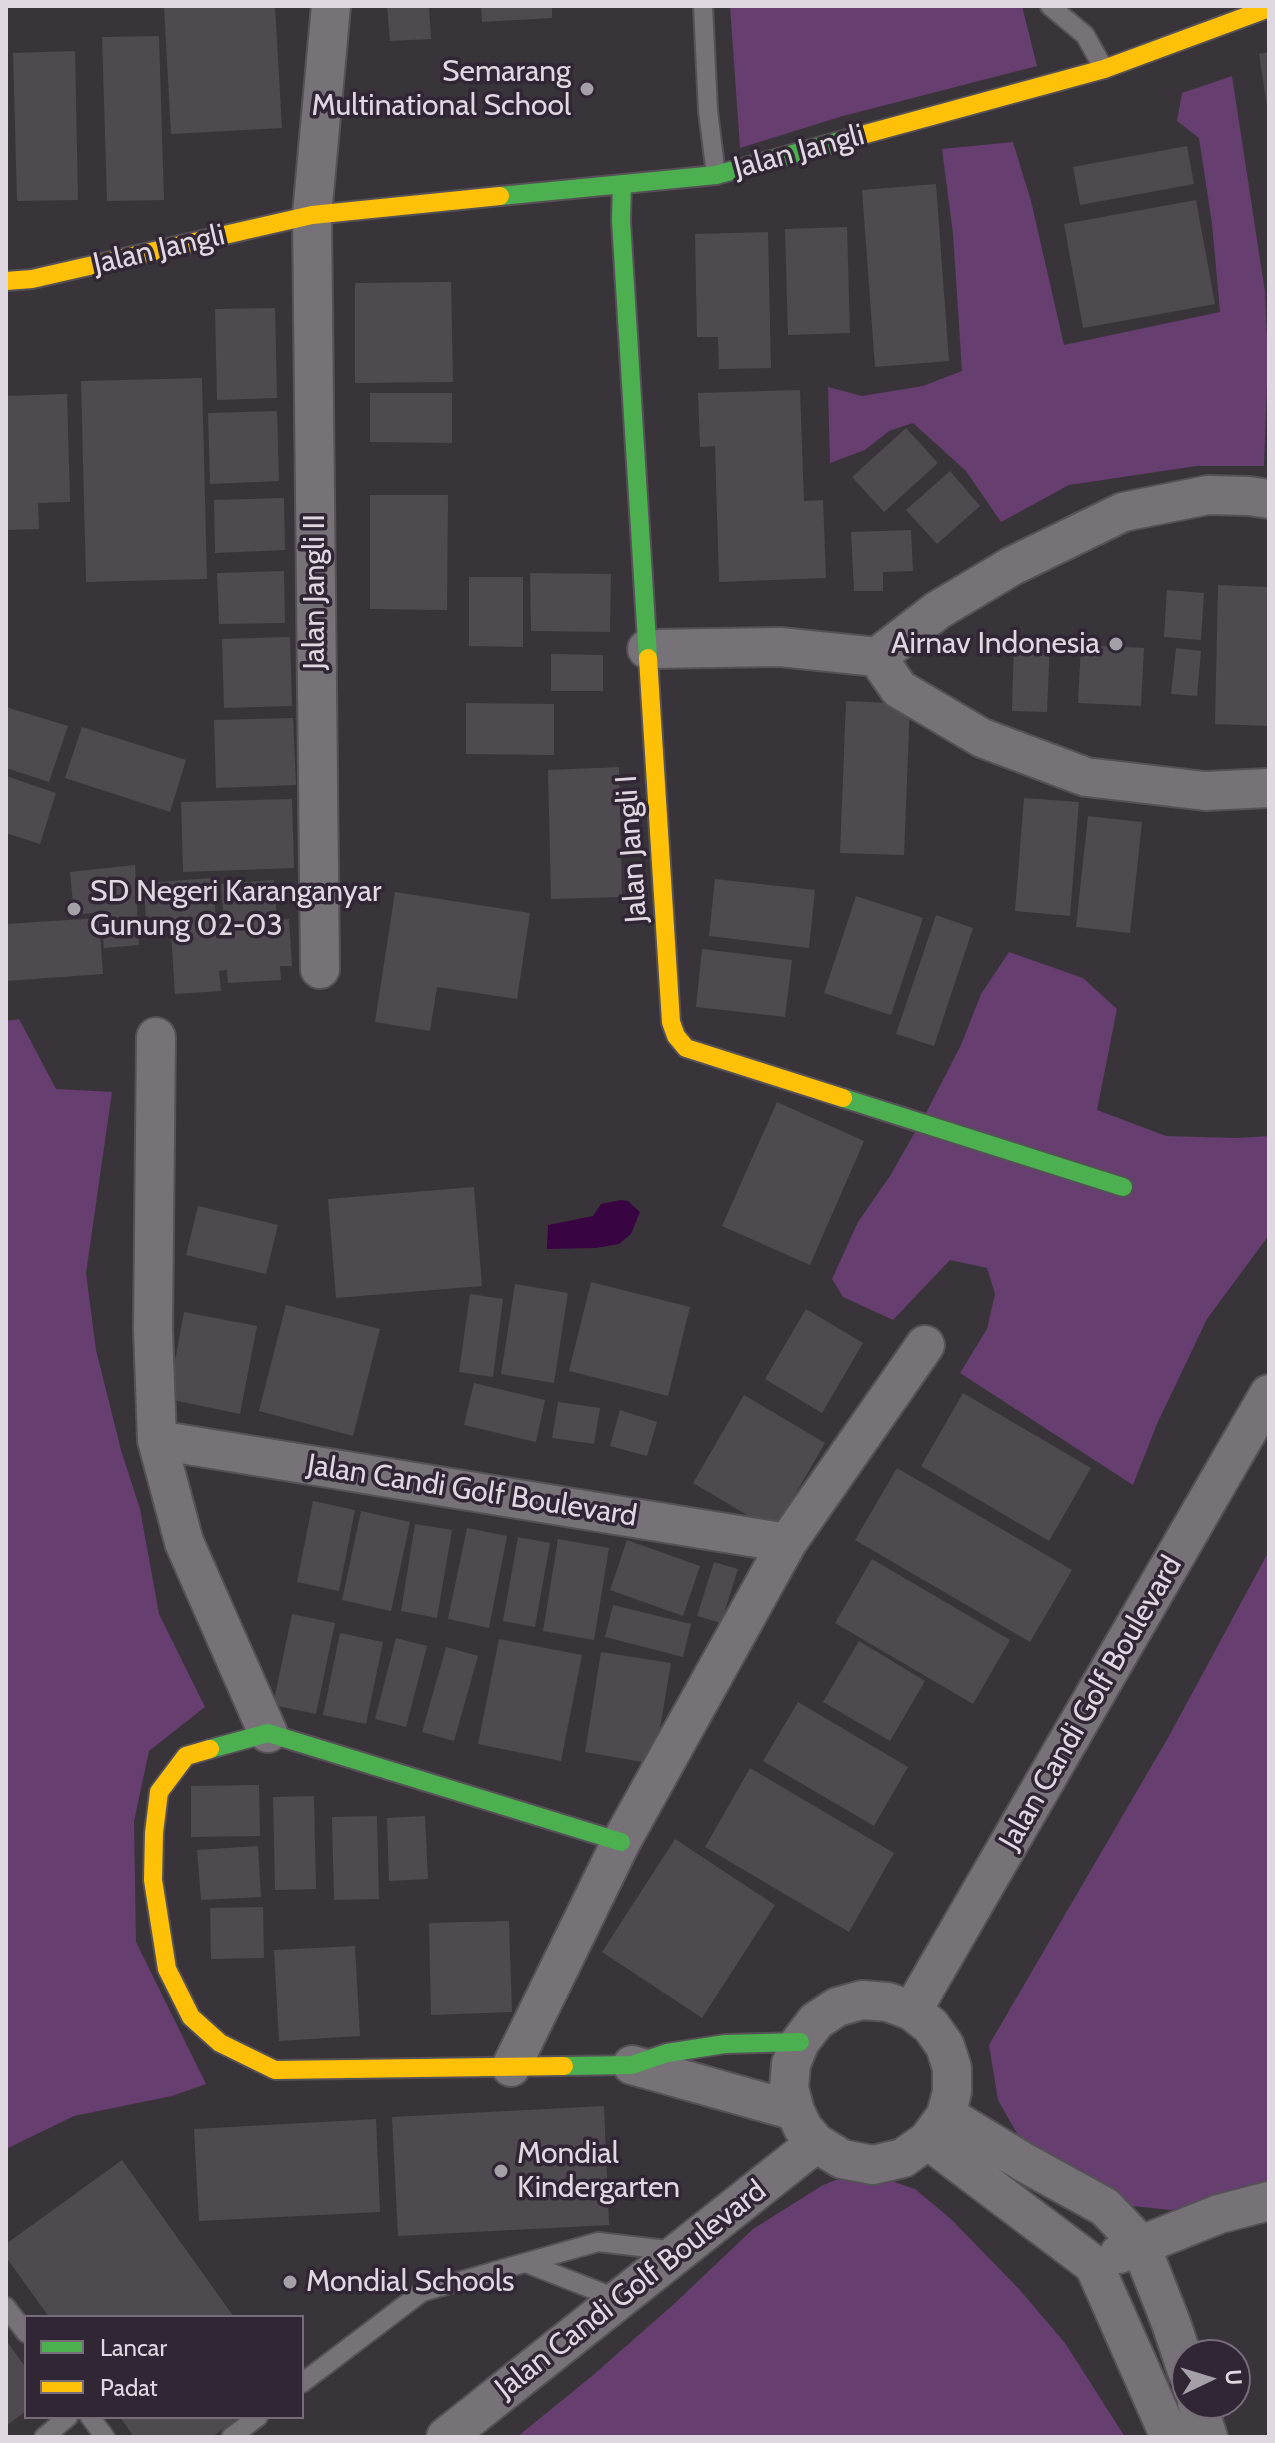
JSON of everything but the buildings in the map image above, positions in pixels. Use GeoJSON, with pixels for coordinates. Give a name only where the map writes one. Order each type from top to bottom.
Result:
{"type":"FeatureCollection","features":[{"type":"Feature","properties":{"kind":"street"},"geometry":{"type":"LineString","coordinates":[[312,215],[331,6]]}},
{"type":"Feature","properties":{"kind":"street","name":"Jalan Jangli"},"geometry":{"type":"LineString","coordinates":[[6,281],[32,279],[312,215],[716,175],[1104,69],[1269,8]]}},
{"type":"Feature","properties":{"kind":"street","name":"Jalan Jangli I"},"geometry":{"type":"LineString","coordinates":[[622,184],[621,221],[647,649],[671,1022],[676,1036],[686,1048],[1123,1187]]}},
{"type":"Feature","properties":{"kind":"street","name":"Jalan Jangli II"},"geometry":{"type":"LineString","coordinates":[[312,215],[320,969]]}},
{"type":"Feature","properties":{"kind":"street"},"geometry":{"type":"LineString","coordinates":[[647,649],[780,647],[877,657],[938,610],[1012,566],[1123,512],[1208,495],[1269,499]]}},
{"type":"Feature","properties":{"kind":"street"},"geometry":{"type":"LineString","coordinates":[[877,657],[899,689],[982,738],[1086,777],[1205,791],[1269,788]]}},
{"type":"Feature","properties":{"kind":"street"},"geometry":{"type":"LineString","coordinates":[[156,1037],[153,1329],[157,1440],[184,1542],[268,1733]]}},
{"type":"Feature","properties":{"kind":"street"},"geometry":{"type":"LineString","coordinates":[[511,2067],[621,1842],[787,1543],[925,1345]]}},
{"type":"Feature","properties":{"kind":"street","name":"Jalan Candi Golf Boulevard"},"geometry":{"type":"LineString","coordinates":[[912,2011],[1269,1394]]}},
{"type":"Feature","properties":{"kind":"street","name":"Jalan Candi Golf Boulevard"},"geometry":{"type":"LineString","coordinates":[[157,1440],[787,1543]]}},
{"type":"Feature","properties":{"kind":"street"},"geometry":{"type":"LineString","coordinates":[[621,1842],[268,1733],[186,1756],[159,1792],[153,1880],[167,1969],[191,2017],[220,2043],[275,2070],[632,2065],[795,2111]]}},
{"type":"Feature","properties":{"kind":"street"},"geometry":{"type":"LineString","coordinates":[[862,2000],[888,2002],[912,2011],[931,2026],[945,2046],[952,2068],[952,2092],[937,2128],[903,2158],[873,2165],[842,2159],[816,2143],[803,2128],[789,2088],[791,2064],[800,2042],[816,2021],[837,2007],[862,2000]]}},
{"type":"Feature","properties":{"kind":"street"},"geometry":{"type":"LineString","coordinates":[[632,2065],[667,2053],[725,2044],[800,2042]]}},
{"type":"Feature","properties":{"kind":"street"},"geometry":{"type":"LineString","coordinates":[[937,2128],[1025,2163],[1105,2207],[1140,2244],[1176,2339]]}},
{"type":"Feature","properties":{"kind":"street"},"geometry":{"type":"LineString","coordinates":[[937,2128],[1094,2265],[1170,2437]]}},
{"type":"Feature","properties":{"kind":"street","name":"Jalan Candi Golf Boulevard"},"geometry":{"type":"LineString","coordinates":[[446,2437],[816,2143]]}},
{"type":"Feature","properties":{"kind":"street"},"geometry":{"type":"LineString","coordinates":[[1094,2265],[1219,2214],[1269,2201]]}},
{"type":"Feature","properties":{"kind":"lane"},"geometry":{"type":"LineString","coordinates":[[703,6],[708,111],[716,175]]}},
{"type":"Feature","properties":{"kind":"lane"},"geometry":{"type":"LineString","coordinates":[[1050,6],[1085,35],[1104,69]]}},
{"type":"Feature","properties":{"kind":"lane"},"geometry":{"type":"LineString","coordinates":[[304,2381],[422,2292],[598,2242],[679,2251]]}},
{"type":"Feature","properties":{"kind":"lane"},"geometry":{"type":"LineString","coordinates":[[526,2263],[618,2299]]}},
{"type":"Feature","properties":{"kind":"lane"},"geometry":{"type":"LineString","coordinates":[[6,2307],[24,2330]]}},
{"type":"Feature","properties":{"kind":"lane"},"geometry":{"type":"LineString","coordinates":[[44,2437],[66,2419]]}},
{"type":"Feature","properties":{"kind":"lane"},"geometry":{"type":"LineString","coordinates":[[92,2419],[105,2437]]}},
{"type":"Feature","properties":{"kind":"lane"},"geometry":{"type":"LineString","coordinates":[[231,2437],[255,2419]]}},
{"type":"Feature","properties":{"kind":"shaded area"},"geometry":{"type":"Polygon","coordinates":[[[730,6],[1022,6],[1037,66],[843,116],[740,148],[730,6]]]}},
{"type":"Feature","properties":{"kind":"shaded area"},"geometry":{"type":"Polygon","coordinates":[[[1232,76],[1265,292],[1268,360],[1264,466],[1197,466],[1069,485],[1001,522],[966,471],[913,423],[889,431],[865,450],[830,463],[828,387],[862,396],[923,386],[962,371],[953,234],[942,149],[1013,142],[1031,201],[1064,345],[1220,312],[1212,224],[1199,138],[1177,121],[1182,93],[1232,76]]]}},
{"type":"Feature","properties":{"kind":"shaded area"},"geometry":{"type":"Polygon","coordinates":[[[1009,952],[1083,978],[1117,1009],[1097,1110],[1166,1136],[1269,1136],[1269,1235],[1207,1319],[1157,1424],[1133,1485],[960,1373],[987,1329],[995,1294],[987,1268],[950,1260],[893,1320],[843,1297],[832,1279],[858,1222],[890,1176],[927,1111],[961,1045],[981,994],[1009,952]]]}},
{"type":"Feature","properties":{"kind":"shaded area"},"geometry":{"type":"Polygon","coordinates":[[[19,1019],[56,1089],[112,1092],[86,1273],[96,1350],[121,1450],[140,1509],[159,1614],[205,1707],[149,1751],[134,1821],[136,1942],[206,2084],[172,2096],[74,2116],[6,2149],[6,1021],[19,1019]]]}},
{"type":"Feature","properties":{"kind":"shaded area"},"geometry":{"type":"Polygon","coordinates":[[[628,1201],[640,1212],[631,1234],[619,1244],[547,1249],[548,1225],[593,1216],[601,1204],[628,1201]]]}},
{"type":"Feature","properties":{"kind":"shaded area"},"geometry":{"type":"Polygon","coordinates":[[[1269,1551],[1269,2183],[1171,2210],[1133,2206],[1056,2163],[1019,2137],[998,2100],[989,2045],[1169,1736],[1269,1551]]]}},
{"type":"Feature","properties":{"kind":"shaded area"},"geometry":{"type":"Polygon","coordinates":[[[874,2175],[915,2189],[951,2219],[1019,2289],[1065,2343],[1125,2437],[517,2437],[674,2304],[753,2229],[823,2185],[843,2177],[874,2175]]]}},
{"type":"Feature","properties":{"kind":"traffic: fast"},"geometry":{"type":"LineString","coordinates":[[500,196],[716,175],[862,135]]}},
{"type":"Feature","properties":{"kind":"traffic: fast"},"geometry":{"type":"LineString","coordinates":[[622,184],[621,221],[648,658]]}},
{"type":"Feature","properties":{"kind":"traffic: fast"},"geometry":{"type":"LineString","coordinates":[[843,1098],[1123,1187]]}},
{"type":"Feature","properties":{"kind":"traffic: fast"},"geometry":{"type":"LineString","coordinates":[[210,1749],[268,1733],[621,1842]]}},
{"type":"Feature","properties":{"kind":"traffic: fast"},"geometry":{"type":"LineString","coordinates":[[564,2066],[632,2065],[667,2053],[725,2044],[800,2042]]}},
{"type":"Feature","properties":{"kind":"traffic: slow"},"geometry":{"type":"LineString","coordinates":[[862,135],[1104,69],[1269,8]]}},
{"type":"Feature","properties":{"kind":"traffic: slow"},"geometry":{"type":"LineString","coordinates":[[6,281],[32,279],[312,215],[500,196]]}},
{"type":"Feature","properties":{"kind":"traffic: slow"},"geometry":{"type":"LineString","coordinates":[[648,658],[671,1022],[676,1036],[686,1048],[843,1098]]}},
{"type":"Feature","properties":{"kind":"traffic: slow"},"geometry":{"type":"LineString","coordinates":[[210,1749],[186,1756],[159,1792],[153,1880],[167,1969],[191,2017],[220,2043],[275,2070],[564,2066]]}},
{"type":"Feature","properties":{"kind":"place","name":"Semarang Multinational School"},"geometry":{"type":"Point","coordinates":[587,89]}},
{"type":"Feature","properties":{"kind":"place","name":"Airnav Indonesia"},"geometry":{"type":"Point","coordinates":[1116,644]}},
{"type":"Feature","properties":{"kind":"place","name":"SD Negeri Karanganyar Gunung 02-03"},"geometry":{"type":"Point","coordinates":[74,909]}},
{"type":"Feature","properties":{"kind":"place","name":"Mondial Kindergarten"},"geometry":{"type":"Point","coordinates":[501,2171]}},
{"type":"Feature","properties":{"kind":"place","name":"Mondial Schools"},"geometry":{"type":"Point","coordinates":[290,2282]}}]}
